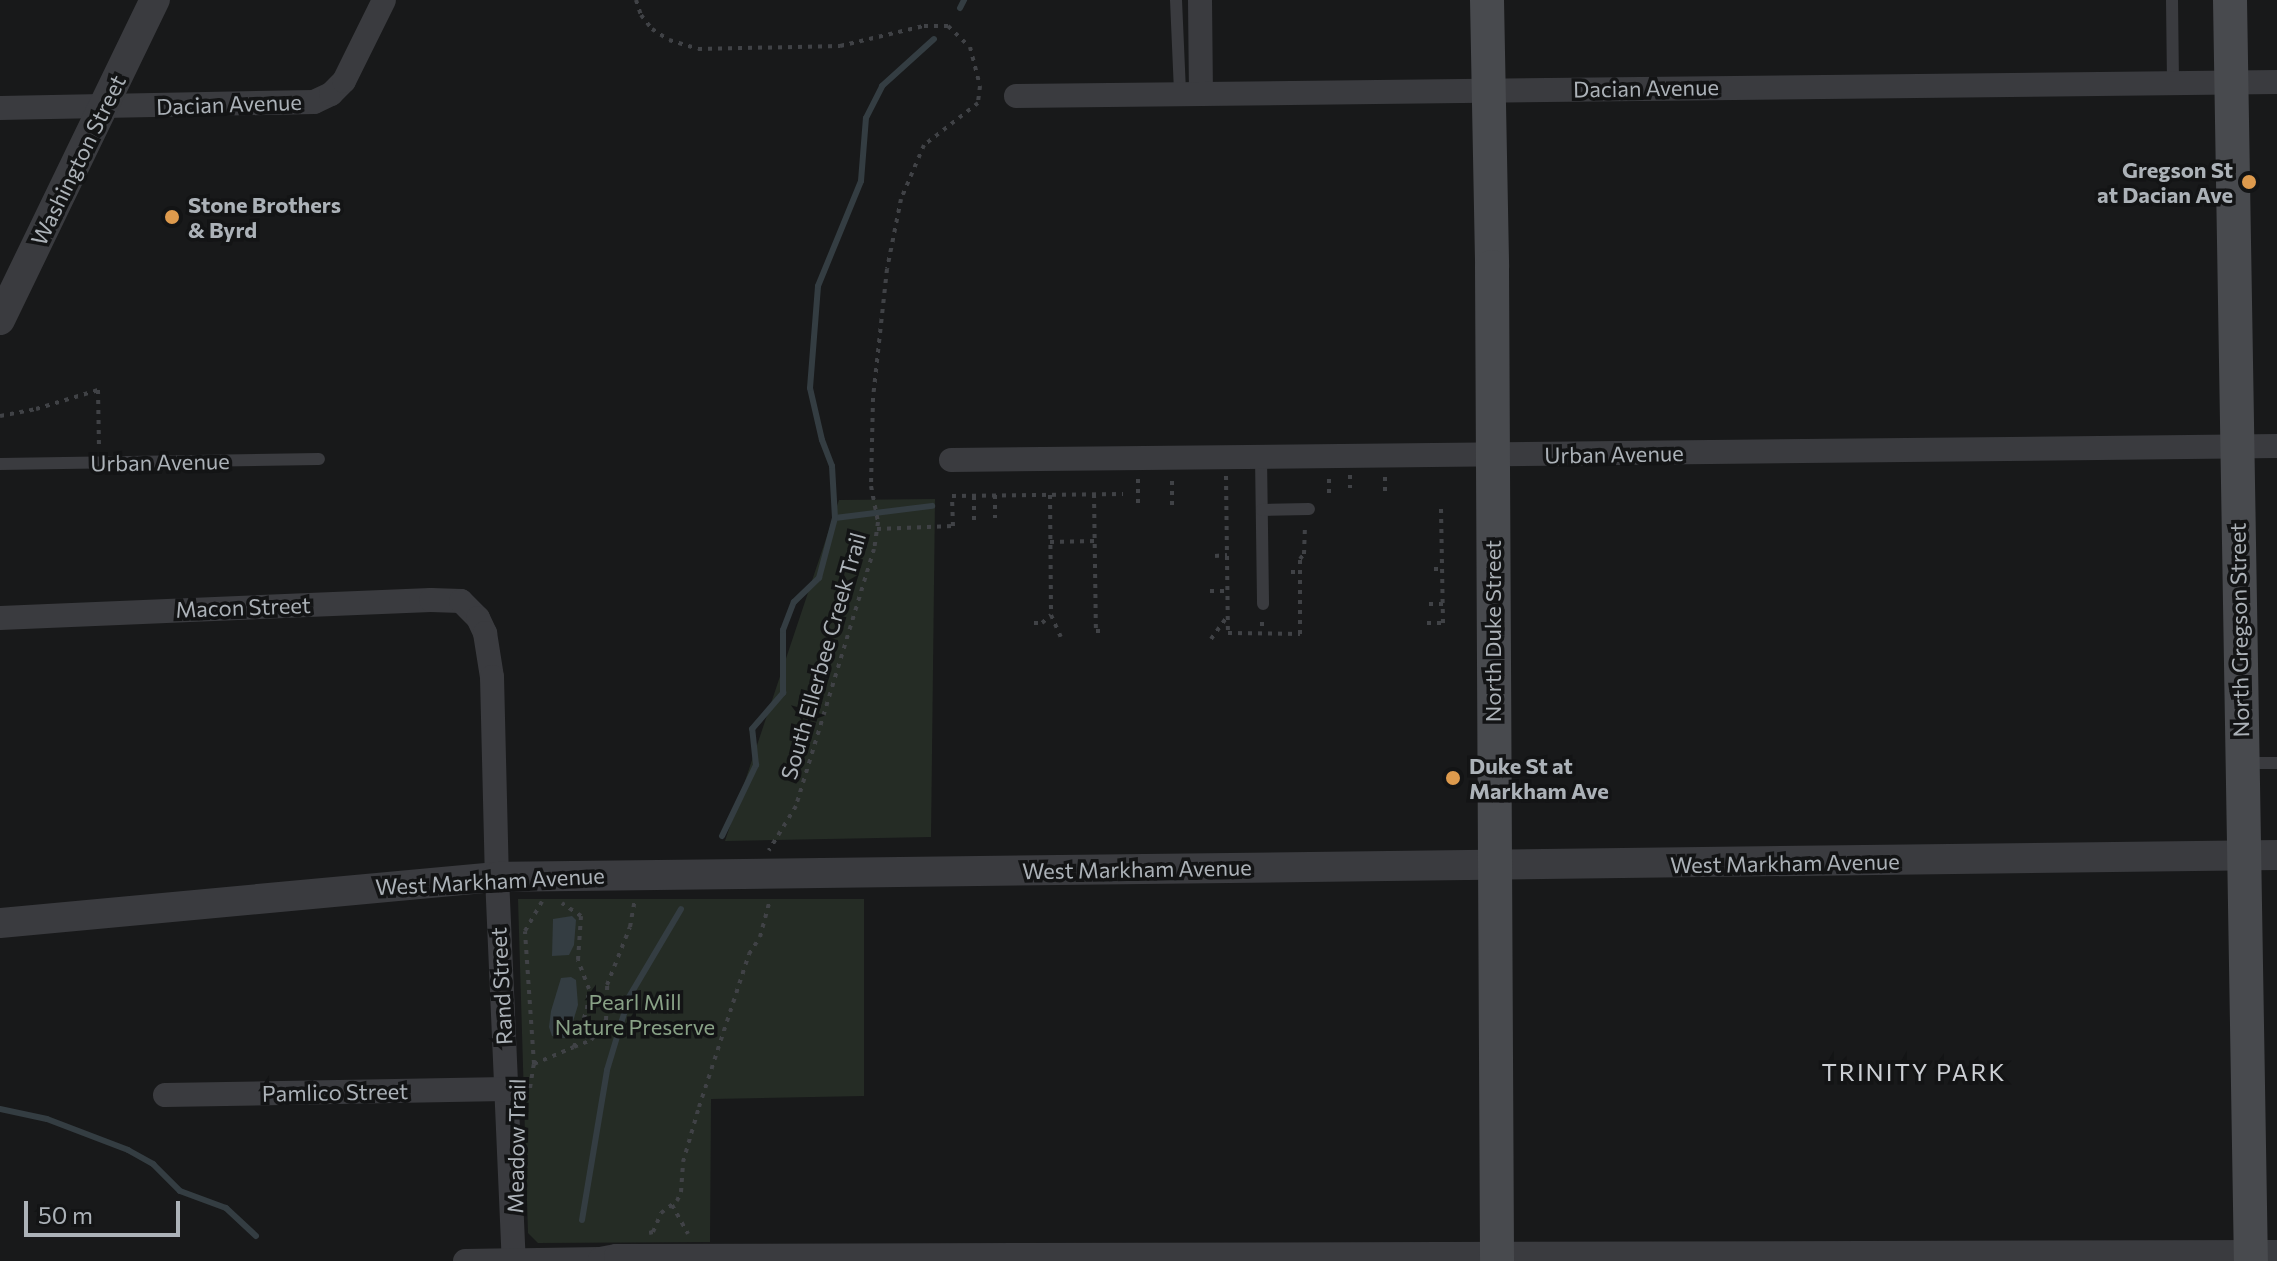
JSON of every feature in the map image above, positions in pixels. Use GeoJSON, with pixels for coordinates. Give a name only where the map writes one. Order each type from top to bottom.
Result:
{"type":"FeatureCollection","features":[{"type":"Feature","properties":{"kind":"main road","name":"North Duke Street"},"geometry":{"type":"LineString","coordinates":[[1487,0],[1493,844],[1497,865],[1494,882],[1497,1257]]}},
{"type":"Feature","properties":{"kind":"main road","name":"North Gregson Street"},"geometry":{"type":"LineString","coordinates":[[2230,0],[2242,854],[2259,1255]]}},
{"type":"Feature","properties":{"kind":"street","name":"Washington Street"},"geometry":{"type":"LineString","coordinates":[[0,320],[155,0]]}},
{"type":"Feature","properties":{"kind":"street","name":"Dacian Avenue"},"geometry":{"type":"LineString","coordinates":[[0,108],[314,102],[331,94],[344,81],[384,0]]}},
{"type":"Feature","properties":{"kind":"street"},"geometry":{"type":"LineString","coordinates":[[1190,92],[1200,0]]}},
{"type":"Feature","properties":{"kind":"street","name":"Dacian Avenue"},"geometry":{"type":"LineString","coordinates":[[1016,96],[2277,82]]}},
{"type":"Feature","properties":{"kind":"street","name":"Urban Avenue"},"geometry":{"type":"LineString","coordinates":[[951,460],[2277,446]]}},
{"type":"Feature","properties":{"kind":"street","name":"Macon Street"},"geometry":{"type":"LineString","coordinates":[[0,618],[431,600],[461,601],[478,618]]}},
{"type":"Feature","properties":{"kind":"street","name":"Rand Street"},"geometry":{"type":"LineString","coordinates":[[478,618],[485,633],[492,677],[497,877],[518,1090],[514,1260]]}},
{"type":"Feature","properties":{"kind":"street","name":"West Markham Avenue"},"geometry":{"type":"LineString","coordinates":[[0,923],[373,886],[497,877],[2277,855]]}},
{"type":"Feature","properties":{"kind":"street","name":"Pamlico Street"},"geometry":{"type":"LineString","coordinates":[[165,1095],[518,1090]]}},
{"type":"Feature","properties":{"kind":"street"},"geometry":{"type":"LineString","coordinates":[[465,1261],[616,1256],[2259,1255]]}},
{"type":"Feature","properties":{"kind":"lane"},"geometry":{"type":"LineString","coordinates":[[1176,0],[1190,92]]}},
{"type":"Feature","properties":{"kind":"lane"},"geometry":{"type":"LineString","coordinates":[[2172,0],[2173,83]]}},
{"type":"Feature","properties":{"kind":"lane"},"geometry":{"type":"LineString","coordinates":[[1261,457],[1263,604]]}},
{"type":"Feature","properties":{"kind":"lane","name":"Urban Avenue"},"geometry":{"type":"LineString","coordinates":[[0,464],[319,459]]}},
{"type":"Feature","properties":{"kind":"lane"},"geometry":{"type":"LineString","coordinates":[[1262,510],[1307,514]]}},
{"type":"Feature","properties":{"kind":"lane"},"geometry":{"type":"LineString","coordinates":[[2241,763],[2277,763]]}},
{"type":"Feature","properties":{"kind":"path","name":"South Ellerbee Creek Trail"},"geometry":{"type":"LineString","coordinates":[[636,0],[641,15],[652,29],[669,40],[698,49],[840,46],[924,26],[948,26],[970,47],[980,86],[978,103],[924,145],[901,199],[891,238],[873,398],[871,486],[877,529],[796,806],[769,852]]}},
{"type":"Feature","properties":{"kind":"path"},"geometry":{"type":"LineString","coordinates":[[0,416],[36,409],[98,390],[99,449]]}},
{"type":"Feature","properties":{"kind":"path"},"geometry":{"type":"LineString","coordinates":[[1328,468],[1329,493]]}},
{"type":"Feature","properties":{"kind":"path"},"geometry":{"type":"LineString","coordinates":[[1226,470],[1228,633],[1300,634],[1300,572],[1307,514]]}},
{"type":"Feature","properties":{"kind":"path"},"geometry":{"type":"LineString","coordinates":[[1138,471],[1138,503]]}},
{"type":"Feature","properties":{"kind":"path"},"geometry":{"type":"LineString","coordinates":[[1172,471],[1172,505]]}},
{"type":"Feature","properties":{"kind":"path"},"geometry":{"type":"LineString","coordinates":[[1094,494],[1096,631],[1103,631]]}},
{"type":"Feature","properties":{"kind":"path"},"geometry":{"type":"LineString","coordinates":[[877,529],[953,526],[952,496],[1123,494]]}},
{"type":"Feature","properties":{"kind":"path"},"geometry":{"type":"LineString","coordinates":[[995,495],[995,518]]}},
{"type":"Feature","properties":{"kind":"path"},"geometry":{"type":"LineString","coordinates":[[1050,495],[1051,615],[1061,637]]}},
{"type":"Feature","properties":{"kind":"path"},"geometry":{"type":"LineString","coordinates":[[974,496],[974,520]]}},
{"type":"Feature","properties":{"kind":"path"},"geometry":{"type":"LineString","coordinates":[[1427,623],[1443,623],[1441,509]]}},
{"type":"Feature","properties":{"kind":"path"},"geometry":{"type":"LineString","coordinates":[[1050,542],[1095,541]]}},
{"type":"Feature","properties":{"kind":"path"},"geometry":{"type":"LineString","coordinates":[[1215,556],[1227,555]]}},
{"type":"Feature","properties":{"kind":"path"},"geometry":{"type":"LineString","coordinates":[[1434,569],[1442,569]]}},
{"type":"Feature","properties":{"kind":"path"},"geometry":{"type":"LineString","coordinates":[[1291,572],[1300,572]]}},
{"type":"Feature","properties":{"kind":"path"},"geometry":{"type":"LineString","coordinates":[[1210,591],[1228,591]]}},
{"type":"Feature","properties":{"kind":"path"},"geometry":{"type":"LineString","coordinates":[[1429,604],[1443,604]]}},
{"type":"Feature","properties":{"kind":"path"},"geometry":{"type":"LineString","coordinates":[[1034,623],[1042,623],[1051,615]]}},
{"type":"Feature","properties":{"kind":"path"},"geometry":{"type":"LineString","coordinates":[[1211,639],[1228,616]]}},
{"type":"Feature","properties":{"kind":"path"},"geometry":{"type":"LineString","coordinates":[[1262,622],[1262,632]]}},
{"type":"Feature","properties":{"kind":"path"},"geometry":{"type":"LineString","coordinates":[[640,1234],[653,1232],[661,1213],[672,1205],[681,1192],[683,1162],[699,1107],[749,954],[760,937],[771,894]]}},
{"type":"Feature","properties":{"kind":"path","name":"Meadow Trail"},"geometry":{"type":"LineString","coordinates":[[518,1090],[534,1064],[591,1040],[606,1020],[607,985],[630,927],[635,899]]}},
{"type":"Feature","properties":{"kind":"path","name":"Meadow Trail"},"geometry":{"type":"LineString","coordinates":[[534,1064],[525,931],[538,903],[548,901]]}},
{"type":"Feature","properties":{"kind":"path"},"geometry":{"type":"LineString","coordinates":[[556,902],[575,909],[581,916],[578,960],[589,989],[587,1009],[574,1047]]}},
{"type":"Feature","properties":{"kind":"path"},"geometry":{"type":"LineString","coordinates":[[672,1205],[684,1229],[696,1240]]}},
{"type":"Feature","properties":{"kind":"green space"},"geometry":{"type":"Polygon","coordinates":[[[935,499],[931,837],[725,841],[839,500],[935,499]]]}},
{"type":"Feature","properties":{"kind":"green space","name":"Pearl Mill Nature Preserve"},"geometry":{"type":"Polygon","coordinates":[[[518,899],[864,899],[864,1096],[711,1099],[710,1242],[538,1243],[528,1233],[518,899]]]}},
{"type":"Feature","properties":{"kind":"shaded area"},"geometry":{"type":"Polygon","coordinates":[[[572,916],[576,920],[574,945],[569,955],[552,956],[553,919],[572,916]]]}},
{"type":"Feature","properties":{"kind":"shaded area"},"geometry":{"type":"Polygon","coordinates":[[[561,978],[576,980],[578,1005],[568,1038],[558,1038],[552,1036],[549,1027],[551,1011],[561,978]]]}},
{"type":"Feature","properties":{"kind":"waterway"},"geometry":{"type":"LineString","coordinates":[[960,8],[964,0]]}},
{"type":"Feature","properties":{"kind":"waterway"},"geometry":{"type":"LineString","coordinates":[[722,836],[756,765],[752,729],[783,693],[783,630],[794,602],[819,578],[835,518],[832,466],[822,440],[810,388],[818,286],[861,181],[866,118],[882,86],[934,39]]}},
{"type":"Feature","properties":{"kind":"waterway"},"geometry":{"type":"LineString","coordinates":[[835,518],[932,506]]}},
{"type":"Feature","properties":{"kind":"waterway"},"geometry":{"type":"LineString","coordinates":[[582,1220],[607,1070],[629,997],[681,909]]}},
{"type":"Feature","properties":{"kind":"waterway"},"geometry":{"type":"LineString","coordinates":[[0,1109],[47,1119],[128,1150],[153,1164],[180,1191],[226,1208],[256,1236]]}},
{"type":"Feature","properties":{"kind":"place","name":"Gregson St at Dacian Ave"},"geometry":{"type":"Point","coordinates":[2249,182]}},
{"type":"Feature","properties":{"kind":"place","name":"Stone Brothers & Byrd"},"geometry":{"type":"Point","coordinates":[172,217]}},
{"type":"Feature","properties":{"kind":"place","name":"Duke St at Markham Ave"},"geometry":{"type":"Point","coordinates":[1453,778]}},
{"type":"Feature","properties":{"kind":"district","name":"TRINITY PARK"},"geometry":{"type":"Point","coordinates":[1914,1072]}}]}
